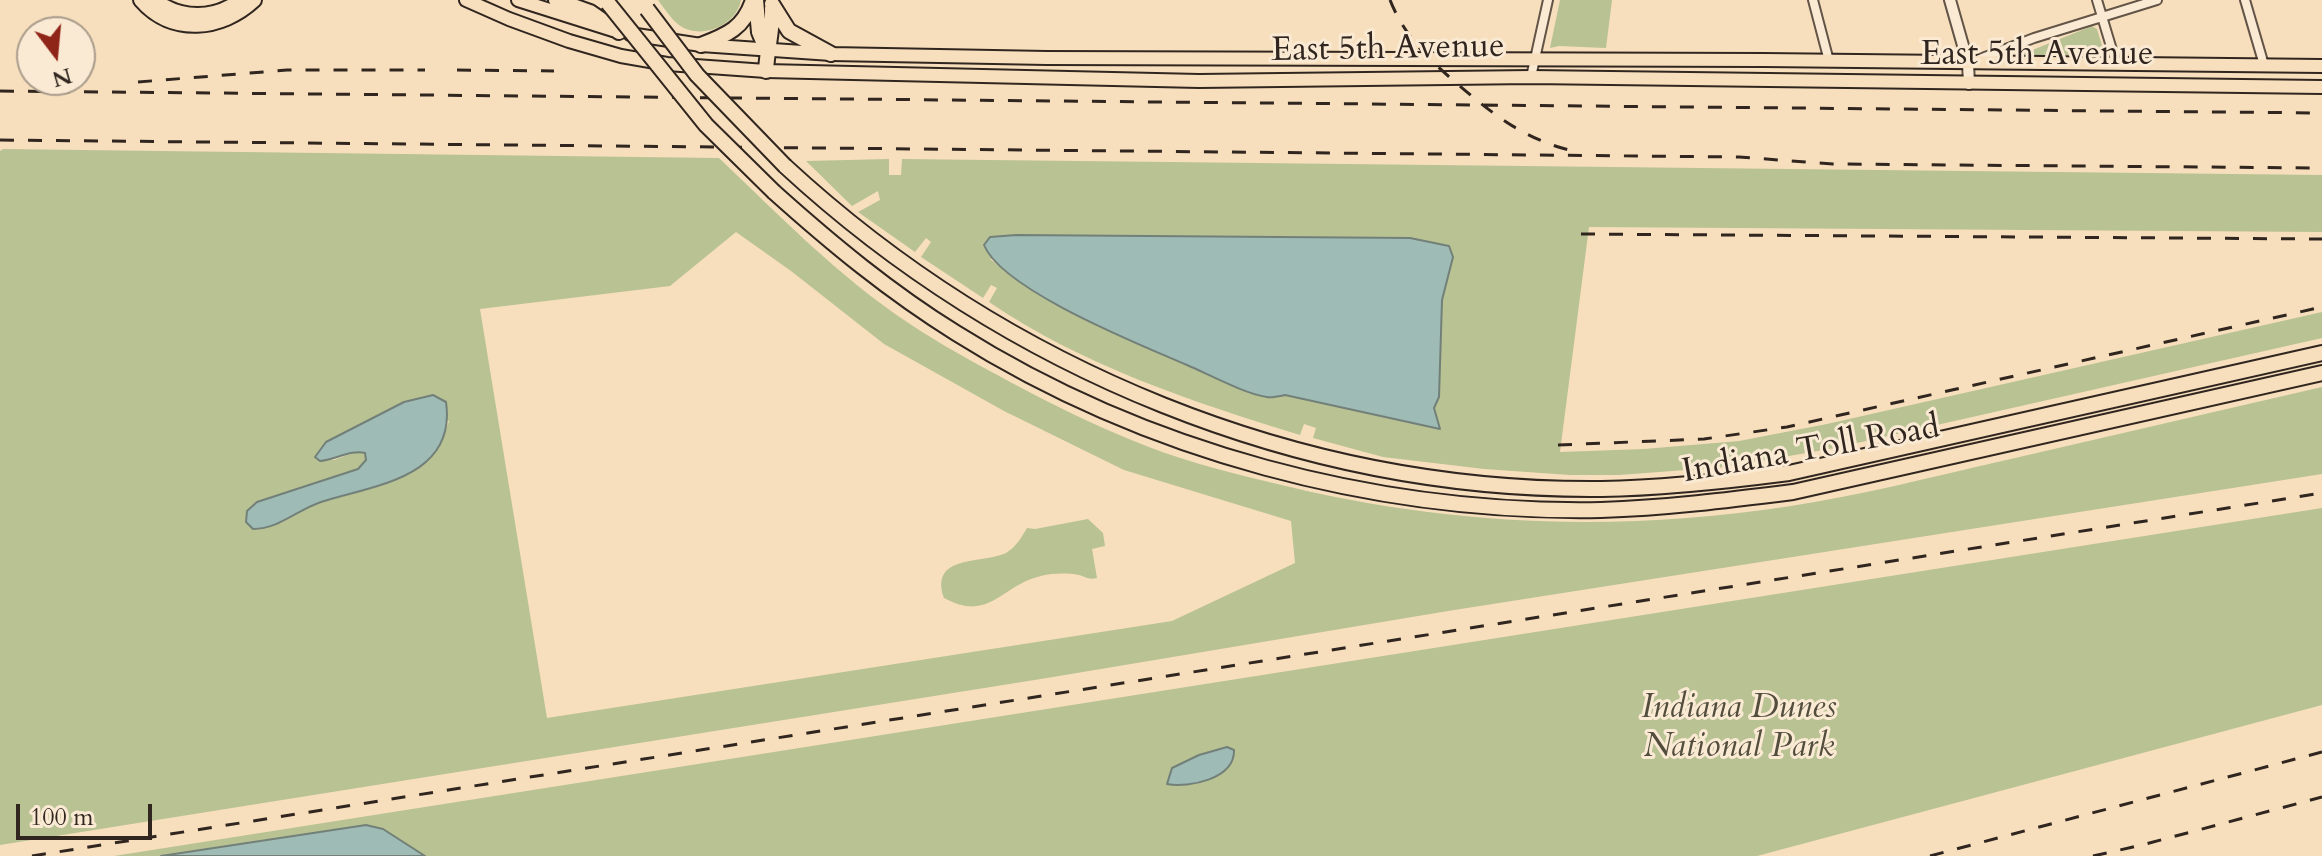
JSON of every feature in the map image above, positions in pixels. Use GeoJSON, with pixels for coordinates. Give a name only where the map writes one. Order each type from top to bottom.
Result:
{"type":"FeatureCollection","features":[{"type":"Feature","properties":{"kind":"highway"},"geometry":{"type":"LineString","coordinates":[[141,0],[157,15],[170,21],[201,26],[232,18],[254,0]]}},
{"type":"Feature","properties":{"kind":"highway"},"geometry":{"type":"LineString","coordinates":[[154,0],[174,12],[200,16],[214,14],[241,0]]}},
{"type":"Feature","properties":{"kind":"highway"},"geometry":{"type":"LineString","coordinates":[[556,0],[590,12],[619,32]]}},
{"type":"Feature","properties":{"kind":"highway"},"geometry":{"type":"LineString","coordinates":[[755,0],[759,32],[767,51]]}},
{"type":"Feature","properties":{"kind":"highway"},"geometry":{"type":"LineString","coordinates":[[701,45],[740,26],[755,0]]}},
{"type":"Feature","properties":{"kind":"highway","name":"Indiana Toll Road"},"geometry":{"type":"LineString","coordinates":[[607,1],[706,125],[830,242],[918,309],[1007,363],[1114,415],[1173,439],[1296,475],[1373,492],[1455,503],[1600,510],[1720,502],[1793,492],[2322,373]]}},
{"type":"Feature","properties":{"kind":"highway"},"geometry":{"type":"LineString","coordinates":[[766,71],[767,51],[773,31],[772,2]]}},
{"type":"Feature","properties":{"kind":"highway"},"geometry":{"type":"LineString","coordinates":[[772,2],[789,31],[831,54]]}},
{"type":"Feature","properties":{"kind":"highway","name":"Indiana Toll Road"},"geometry":{"type":"LineString","coordinates":[[643,4],[706,86],[785,166],[858,230],[942,291],[1016,336],[1124,390],[1205,421],[1298,449],[1372,466],[1454,480],[1534,487],[1600,489],[1718,482],[1789,473],[2322,353]]}},
{"type":"Feature","properties":{"kind":"main road","name":"East 5th Avenue"},"geometry":{"type":"LineString","coordinates":[[466,0],[557,37],[621,56],[667,64],[766,71],[1199,81],[1531,77],[2322,87]]}},
{"type":"Feature","properties":{"kind":"main road","name":"East 5th Avenue"},"geometry":{"type":"LineString","coordinates":[[518,0],[619,32],[701,45],[831,54],[2322,66]]}},
{"type":"Feature","properties":{"kind":"street"},"geometry":{"type":"LineString","coordinates":[[1531,77],[1548,0]]}},
{"type":"Feature","properties":{"kind":"street"},"geometry":{"type":"LineString","coordinates":[[1813,0],[1829,61]]}},
{"type":"Feature","properties":{"kind":"street"},"geometry":{"type":"LineString","coordinates":[[1950,0],[1968,63],[1969,84]]}},
{"type":"Feature","properties":{"kind":"street"},"geometry":{"type":"LineString","coordinates":[[2097,0],[2116,63]]}},
{"type":"Feature","properties":{"kind":"street"},"geometry":{"type":"LineString","coordinates":[[1968,63],[2157,0]]}},
{"type":"Feature","properties":{"kind":"street"},"geometry":{"type":"LineString","coordinates":[[2245,0],[2264,65]]}},
{"type":"Feature","properties":{"kind":"green space"},"geometry":{"type":"Polygon","coordinates":[[[658,0],[741,0],[733,17],[725,23],[707,31],[697,31],[679,25],[658,0]]]}},
{"type":"Feature","properties":{"kind":"green space"},"geometry":{"type":"Polygon","coordinates":[[[1560,0],[1612,0],[1606,48],[1550,48],[1560,0]]]}},
{"type":"Feature","properties":{"kind":"green space"},"geometry":{"type":"Polygon","coordinates":[[[2092,26],[2097,29],[2103,49],[2099,55],[2020,55],[2092,26]]]}},
{"type":"Feature","properties":{"kind":"green space"},"geometry":{"type":"Polygon","coordinates":[[[0,151],[719,158],[810,244],[882,304],[946,346],[1041,398],[1114,433],[1198,464],[1335,497],[1400,508],[1528,521],[1593,522],[1724,515],[1844,497],[2322,387],[2322,474],[1448,611],[0,845],[0,151]],[[736,232],[670,286],[480,309],[547,718],[1172,621],[1295,563],[1291,521],[1124,470],[1004,411],[884,344],[736,232]],[[404,402],[326,442],[315,457],[334,460],[358,451],[365,453],[366,460],[358,469],[257,502],[281,523],[318,503],[381,486],[419,468],[439,448],[449,421],[404,402]]]}},
{"type":"Feature","properties":{"kind":"green space"},"geometry":{"type":"Polygon","coordinates":[[[889,159],[889,175],[901,175],[902,159],[2322,175],[2322,232],[1589,227],[1560,452],[1739,441],[1827,424],[2322,312],[2322,338],[1835,448],[1726,467],[1619,475],[1484,469],[1383,457],[1313,438],[1316,428],[1304,424],[1300,435],[1179,395],[1100,364],[1025,325],[989,302],[997,288],[991,285],[983,298],[921,257],[931,242],[926,238],[915,252],[858,212],[880,200],[878,191],[852,206],[806,161],[889,159]],[[1453,257],[990,259],[1044,298],[1097,326],[1229,383],[1267,397],[1285,395],[1439,429],[1434,408],[1439,397],[1442,300],[1453,257]]]}},
{"type":"Feature","properties":{"kind":"green space","name":"Indiana Dunes National Park"},"geometry":{"type":"Polygon","coordinates":[[[2322,508],[2322,705],[1757,856],[114,856],[2322,508]]]}},
{"type":"Feature","properties":{"kind":"green space"},"geometry":{"type":"Polygon","coordinates":[[[1088,519],[1103,533],[1105,546],[1092,549],[1097,578],[1065,574],[1041,576],[995,600],[973,606],[960,605],[944,598],[941,584],[944,574],[951,567],[1006,553],[1027,528],[1088,519]]]}},
{"type":"Feature","properties":{"kind":"water"},"geometry":{"type":"Polygon","coordinates":[[[990,237],[1410,238],[1449,246],[1453,257],[1442,300],[1439,397],[1434,408],[1440,429],[1285,395],[1258,395],[1107,330],[1017,280],[996,262],[984,245],[990,237]]]}},
{"type":"Feature","properties":{"kind":"water"},"geometry":{"type":"Polygon","coordinates":[[[433,395],[446,402],[446,427],[439,447],[425,463],[387,483],[312,505],[271,526],[253,529],[246,522],[247,511],[257,502],[358,469],[366,460],[365,453],[360,452],[320,461],[315,457],[326,442],[404,402],[433,395]]]}},
{"type":"Feature","properties":{"kind":"water"},"geometry":{"type":"Polygon","coordinates":[[[1227,747],[1234,750],[1232,760],[1219,775],[1198,783],[1167,784],[1172,768],[1199,755],[1227,747]]]}},
{"type":"Feature","properties":{"kind":"water"},"geometry":{"type":"Polygon","coordinates":[[[366,825],[383,829],[425,856],[161,856],[366,825]]]}},
{"type":"Feature","properties":{"kind":"railway"},"geometry":{"type":"LineString","coordinates":[[1390,0],[1417,45],[1467,92],[1521,131],[1569,150]]}},
{"type":"Feature","properties":{"kind":"railway"},"geometry":{"type":"LineString","coordinates":[[138,82],[287,70],[425,70]]}},
{"type":"Feature","properties":{"kind":"railway"},"geometry":{"type":"LineString","coordinates":[[457,70],[554,71]]}},
{"type":"Feature","properties":{"kind":"railway"},"geometry":{"type":"LineString","coordinates":[[0,91],[2322,113]]}},
{"type":"Feature","properties":{"kind":"railway"},"geometry":{"type":"LineString","coordinates":[[0,140],[1739,157],[1833,164],[2322,168]]}},
{"type":"Feature","properties":{"kind":"railway"},"geometry":{"type":"LineString","coordinates":[[1581,234],[2322,239]]}},
{"type":"Feature","properties":{"kind":"railway"},"geometry":{"type":"LineString","coordinates":[[1558,445],[1704,439],[1787,427],[2322,307]]}},
{"type":"Feature","properties":{"kind":"railway"},"geometry":{"type":"LineString","coordinates":[[32,856],[2322,493]]}},
{"type":"Feature","properties":{"kind":"railway"},"geometry":{"type":"LineString","coordinates":[[1930,856],[2322,752]]}},
{"type":"Feature","properties":{"kind":"railway"},"geometry":{"type":"LineString","coordinates":[[2093,856],[2322,797]]}}]}
